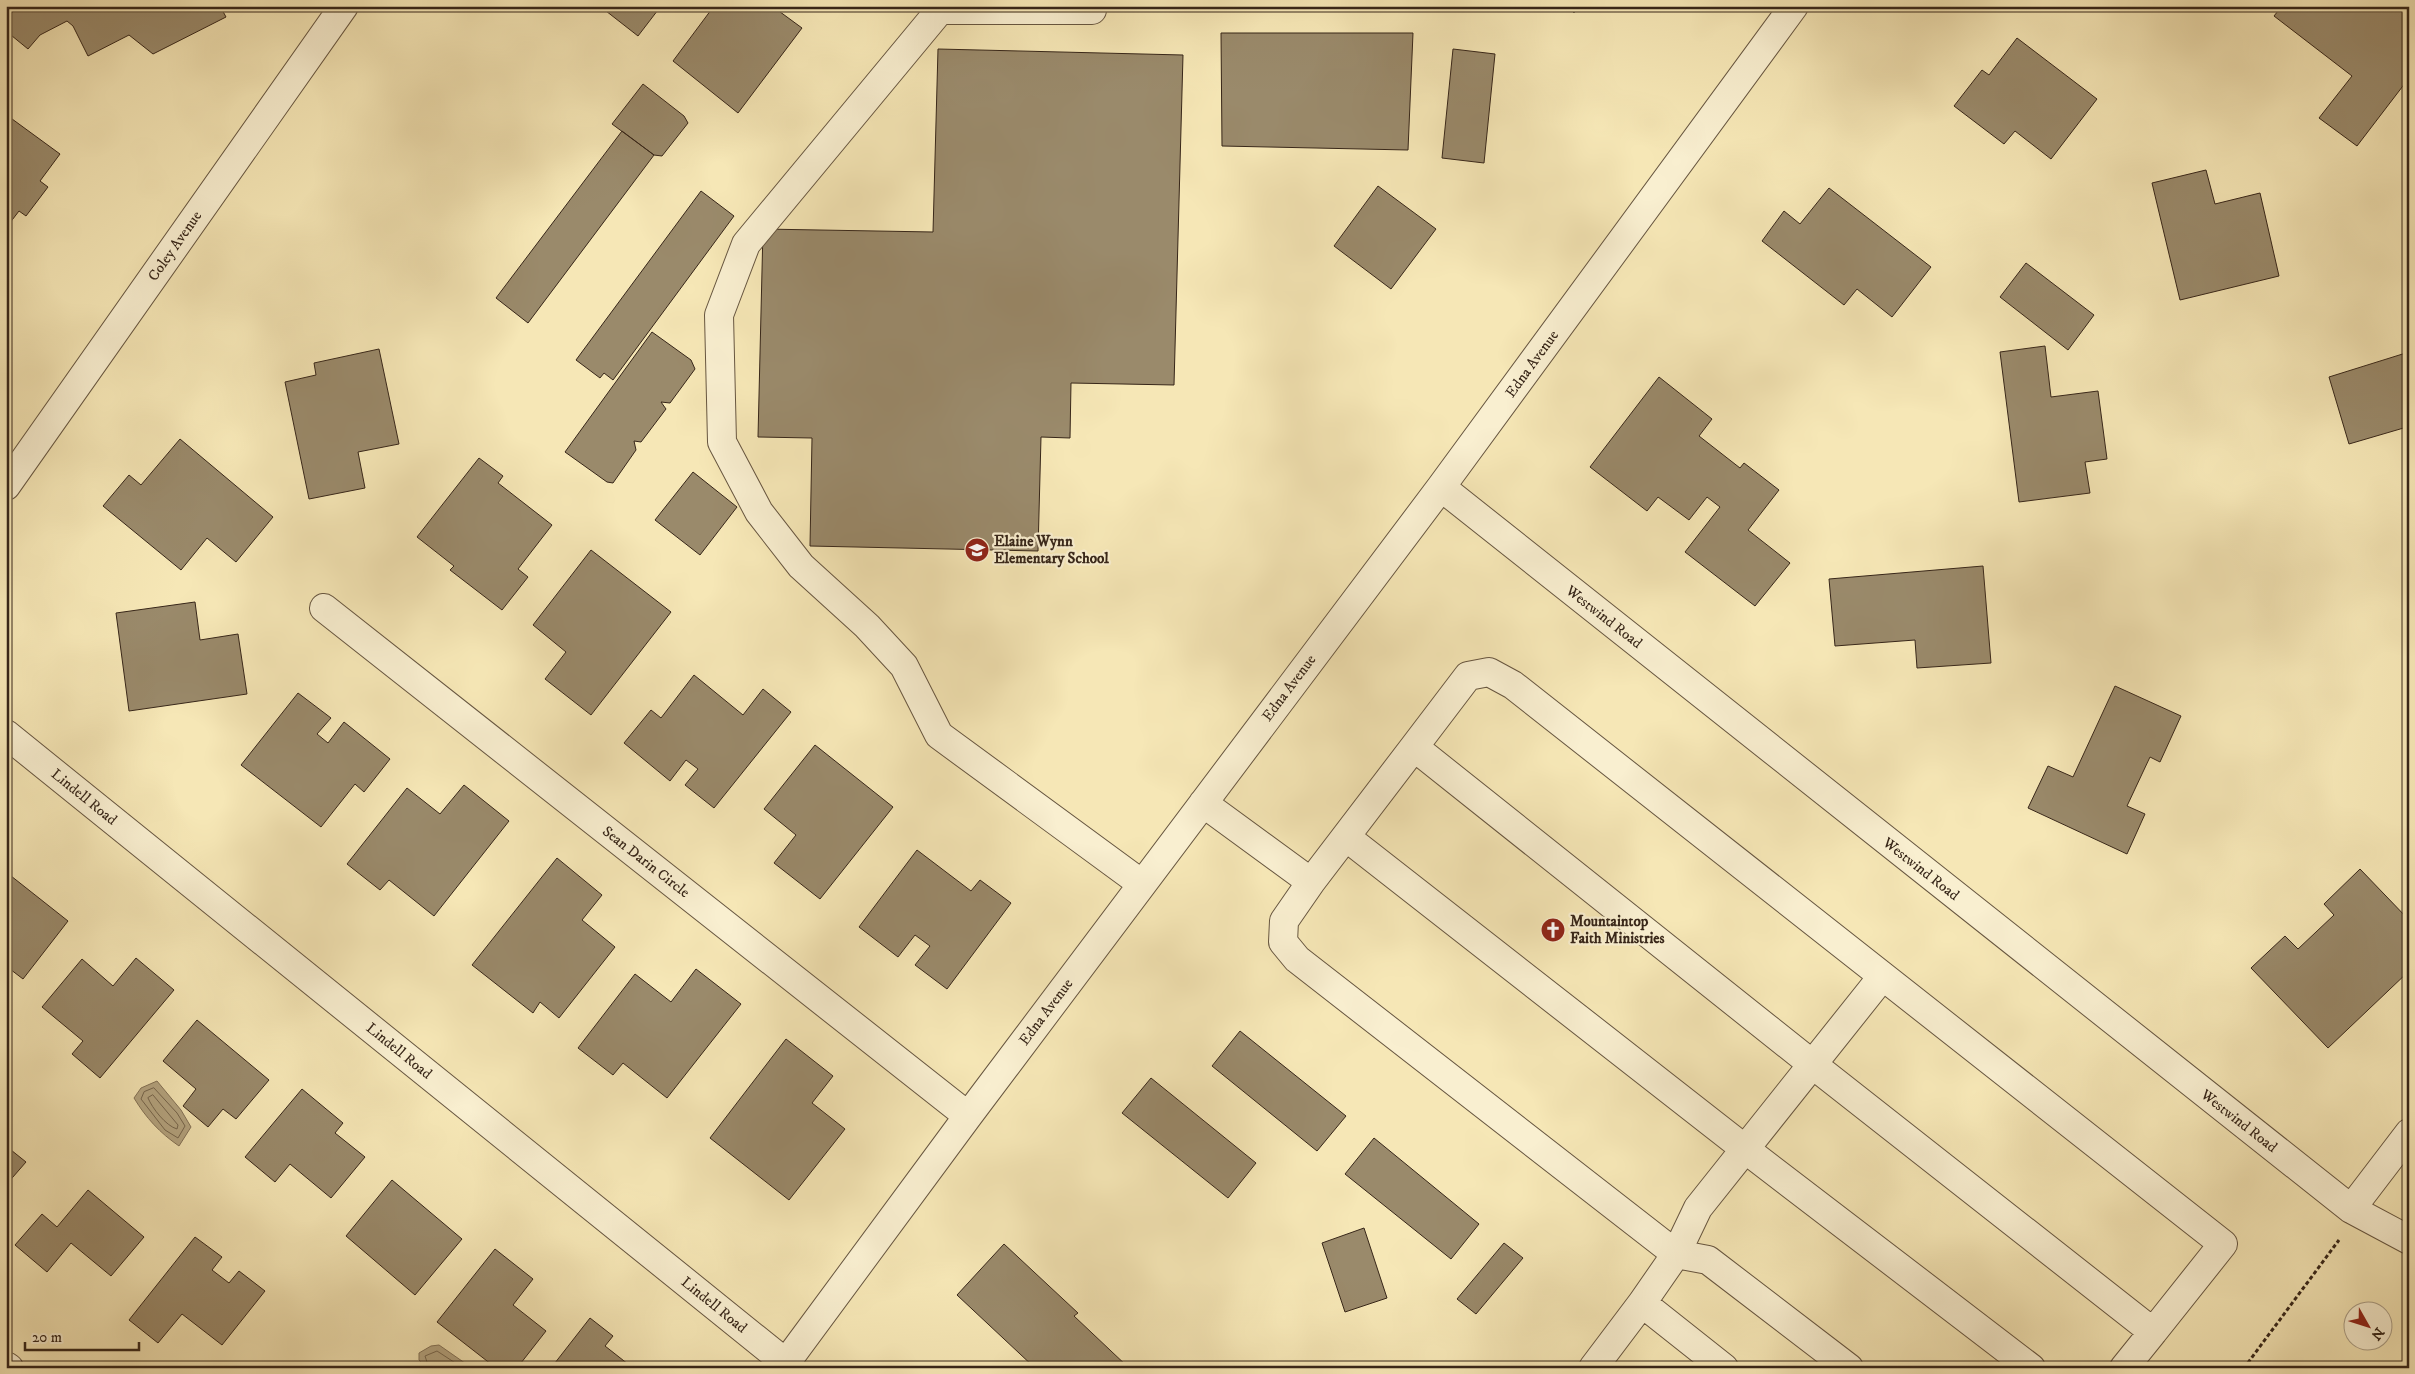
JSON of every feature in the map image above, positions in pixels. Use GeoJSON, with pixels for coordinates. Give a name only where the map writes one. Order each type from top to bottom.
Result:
{"type":"FeatureCollection","features":[{"type":"Feature","properties":{"kind":"street","name":"Coley Avenue"},"geometry":{"type":"LineString","coordinates":[[6,486],[344,6]]}},
{"type":"Feature","properties":{"kind":"street","name":"Edna Avenue"},"geometry":{"type":"LineString","coordinates":[[787,1366],[968,1116],[1441,487],[1794,6]]}},
{"type":"Feature","properties":{"kind":"street"},"geometry":{"type":"LineString","coordinates":[[1092,10],[938,8],[746,244],[719,315],[722,442],[759,512],[801,566],[868,626],[904,666],[939,735],[1142,884]]}},
{"type":"Feature","properties":{"kind":"street","name":"Westwind Road"},"geometry":{"type":"LineString","coordinates":[[1441,487],[2354,1211],[2409,1240]]}},
{"type":"Feature","properties":{"kind":"street","name":"Sean Darin Circle"},"geometry":{"type":"LineString","coordinates":[[324,608],[968,1116]]}},
{"type":"Feature","properties":{"kind":"street"},"geometry":{"type":"LineString","coordinates":[[1848,1368],[1708,1260],[1676,1254],[1297,959],[1283,942],[1284,920],[1468,676],[1488,672],[1513,685],[2223,1244],[2124,1368]]}},
{"type":"Feature","properties":{"kind":"street","name":"Lindell Road"},"geometry":{"type":"LineString","coordinates":[[6,734],[787,1366]]}},
{"type":"Feature","properties":{"kind":"street"},"geometry":{"type":"LineString","coordinates":[[1414,747],[1812,1064],[2153,1332]]}},
{"type":"Feature","properties":{"kind":"street"},"geometry":{"type":"LineString","coordinates":[[1203,803],[1311,882]]}},
{"type":"Feature","properties":{"kind":"street"},"geometry":{"type":"LineString","coordinates":[[1346,837],[1744,1149],[2032,1368]]}},
{"type":"Feature","properties":{"kind":"street"},"geometry":{"type":"LineString","coordinates":[[1593,1368],[1676,1254],[1698,1208],[1882,977]]}},
{"type":"Feature","properties":{"kind":"street"},"geometry":{"type":"LineString","coordinates":[[2354,1211],[2409,1133]]}},
{"type":"Feature","properties":{"kind":"street"},"geometry":{"type":"LineString","coordinates":[[1642,1303],[1724,1368]]}},
{"type":"Feature","properties":{"kind":"path"},"geometry":{"type":"LineString","coordinates":[[2244,1368],[2354,1211]]}},
{"type":"Feature","properties":{"kind":"water"},"geometry":{"type":"Polygon","coordinates":[[[157,1081],[181,1110],[191,1127],[179,1146],[154,1125],[134,1098],[141,1088],[157,1081]]]}},
{"type":"Feature","properties":{"kind":"water"},"geometry":{"type":"Polygon","coordinates":[[[439,1345],[472,1368],[426,1368],[419,1360],[419,1353],[431,1346],[439,1345]]]}},
{"type":"Feature","properties":{"kind":"building"},"geometry":{"type":"Polygon","coordinates":[[[6,6],[220,6],[226,17],[153,54],[129,35],[88,56],[73,26],[67,21],[40,35],[28,49],[6,31],[6,6]]]}},
{"type":"Feature","properties":{"kind":"building"},"geometry":{"type":"Polygon","coordinates":[[[609,6],[661,6],[638,36],[606,11],[609,6]]]}},
{"type":"Feature","properties":{"kind":"building"},"geometry":{"type":"Polygon","coordinates":[[[714,6],[772,6],[802,28],[738,113],[673,61],[714,6]]]}},
{"type":"Feature","properties":{"kind":"building"},"geometry":{"type":"Polygon","coordinates":[[[1567,6],[1579,6],[1574,13],[1567,6]]]}},
{"type":"Feature","properties":{"kind":"building"},"geometry":{"type":"Polygon","coordinates":[[[2282,6],[2406,6],[2409,9],[2409,78],[2357,146],[2319,118],[2352,76],[2274,16],[2282,6]]]}},
{"type":"Feature","properties":{"kind":"building"},"geometry":{"type":"Polygon","coordinates":[[[1221,33],[1413,33],[1408,150],[1222,146],[1221,33]]]}},
{"type":"Feature","properties":{"kind":"building"},"geometry":{"type":"Polygon","coordinates":[[[2017,38],[2097,99],[2051,159],[2015,131],[2004,144],[1954,106],[1982,70],[1989,75],[2017,38]]]}},
{"type":"Feature","properties":{"kind":"building"},"geometry":{"type":"Polygon","coordinates":[[[938,49],[1183,55],[1174,385],[1071,383],[1070,438],[1041,437],[1038,551],[810,546],[812,438],[758,437],[763,229],[933,232],[938,49]]]}},
{"type":"Feature","properties":{"kind":"building"},"geometry":{"type":"Polygon","coordinates":[[[1453,49],[1495,54],[1484,163],[1442,158],[1453,49]]]}},
{"type":"Feature","properties":{"kind":"building"},"geometry":{"type":"Polygon","coordinates":[[[643,84],[684,116],[688,123],[662,156],[654,155],[612,124],[643,84]]]}},
{"type":"Feature","properties":{"kind":"building"},"geometry":{"type":"Polygon","coordinates":[[[8,116],[60,154],[40,181],[48,187],[26,216],[19,211],[6,228],[6,119],[8,116]]]}},
{"type":"Feature","properties":{"kind":"building"},"geometry":{"type":"Polygon","coordinates":[[[622,131],[654,155],[528,323],[496,298],[622,131]]]}},
{"type":"Feature","properties":{"kind":"building"},"geometry":{"type":"Polygon","coordinates":[[[2206,170],[2215,204],[2260,193],[2279,276],[2180,300],[2152,183],[2206,170]]]}},
{"type":"Feature","properties":{"kind":"building"},"geometry":{"type":"Polygon","coordinates":[[[1378,186],[1436,229],[1391,289],[1334,246],[1378,186]]]}},
{"type":"Feature","properties":{"kind":"building"},"geometry":{"type":"Polygon","coordinates":[[[1829,188],[1931,267],[1892,317],[1857,289],[1844,305],[1762,241],[1784,211],[1800,224],[1829,188]]]}},
{"type":"Feature","properties":{"kind":"building"},"geometry":{"type":"Polygon","coordinates":[[[701,191],[734,216],[613,380],[604,373],[600,378],[576,360],[701,191]]]}},
{"type":"Feature","properties":{"kind":"building"},"geometry":{"type":"Polygon","coordinates":[[[2026,263],[2094,315],[2068,350],[2000,297],[2026,263]]]}},
{"type":"Feature","properties":{"kind":"building"},"geometry":{"type":"Polygon","coordinates":[[[652,332],[691,360],[695,369],[670,403],[661,402],[666,409],[641,442],[634,441],[636,450],[613,483],[607,482],[565,452],[652,332]]]}},
{"type":"Feature","properties":{"kind":"building"},"geometry":{"type":"Polygon","coordinates":[[[2045,346],[2051,397],[2098,391],[2107,459],[2085,462],[2090,493],[2019,502],[2000,352],[2045,346]]]}},
{"type":"Feature","properties":{"kind":"building"},"geometry":{"type":"Polygon","coordinates":[[[379,349],[399,444],[358,452],[365,488],[309,499],[285,382],[316,375],[314,363],[379,349]]]}},
{"type":"Feature","properties":{"kind":"building"},"geometry":{"type":"Polygon","coordinates":[[[2409,352],[2409,434],[2407,427],[2349,444],[2329,377],[2409,352]]]}},
{"type":"Feature","properties":{"kind":"building"},"geometry":{"type":"Polygon","coordinates":[[[1659,377],[1712,419],[1699,436],[1740,468],[1744,463],[1779,490],[1748,530],[1790,563],[1755,606],[1685,552],[1720,507],[1707,497],[1689,520],[1658,497],[1647,511],[1590,467],[1659,377]]]}},
{"type":"Feature","properties":{"kind":"building"},"geometry":{"type":"Polygon","coordinates":[[[180,439],[273,517],[236,562],[207,538],[181,570],[103,506],[129,475],[141,485],[180,439]]]}},
{"type":"Feature","properties":{"kind":"building"},"geometry":{"type":"Polygon","coordinates":[[[479,458],[503,476],[498,483],[552,525],[518,569],[528,577],[502,610],[450,570],[454,566],[417,537],[479,458]]]}},
{"type":"Feature","properties":{"kind":"building"},"geometry":{"type":"Polygon","coordinates":[[[693,472],[737,507],[700,555],[655,520],[693,472]]]}},
{"type":"Feature","properties":{"kind":"building"},"geometry":{"type":"Polygon","coordinates":[[[591,550],[671,612],[591,715],[545,679],[566,652],[533,625],[591,550]]]}},
{"type":"Feature","properties":{"kind":"building"},"geometry":{"type":"Polygon","coordinates":[[[1983,566],[1991,663],[1917,668],[1915,640],[1835,646],[1829,579],[1983,566]]]}},
{"type":"Feature","properties":{"kind":"building"},"geometry":{"type":"Polygon","coordinates":[[[195,602],[200,640],[238,634],[247,694],[129,711],[116,613],[195,602]]]}},
{"type":"Feature","properties":{"kind":"building"},"geometry":{"type":"Polygon","coordinates":[[[694,675],[743,715],[763,689],[791,712],[714,808],[685,785],[698,769],[686,760],[670,781],[624,743],[651,710],[661,718],[694,675]]]}},
{"type":"Feature","properties":{"kind":"building"},"geometry":{"type":"Polygon","coordinates":[[[2115,686],[2181,716],[2160,762],[2150,757],[2127,806],[2145,814],[2127,854],[2028,808],[2048,766],[2073,777],[2115,686]]]}},
{"type":"Feature","properties":{"kind":"building"},"geometry":{"type":"Polygon","coordinates":[[[298,693],[331,718],[317,734],[328,743],[344,722],[390,759],[364,792],[355,784],[321,827],[241,765],[298,693]]]}},
{"type":"Feature","properties":{"kind":"building"},"geometry":{"type":"Polygon","coordinates":[[[815,745],[893,807],[820,899],[774,863],[796,835],[764,809],[815,745]]]}},
{"type":"Feature","properties":{"kind":"building"},"geometry":{"type":"Polygon","coordinates":[[[464,785],[509,821],[434,916],[389,880],[380,890],[347,864],[407,788],[440,814],[464,785]]]}},
{"type":"Feature","properties":{"kind":"building"},"geometry":{"type":"Polygon","coordinates":[[[917,850],[971,891],[980,880],[1011,903],[947,989],[915,965],[930,946],[915,935],[898,957],[859,927],[917,850]]]}},
{"type":"Feature","properties":{"kind":"building"},"geometry":{"type":"Polygon","coordinates":[[[557,858],[602,895],[582,920],[615,947],[559,1018],[540,1002],[533,1013],[472,965],[557,858]]]}},
{"type":"Feature","properties":{"kind":"building"},"geometry":{"type":"Polygon","coordinates":[[[2360,869],[2409,920],[2409,971],[2328,1048],[2251,968],[2285,936],[2298,949],[2334,915],[2324,904],[2360,869]]]}},
{"type":"Feature","properties":{"kind":"building"},"geometry":{"type":"Polygon","coordinates":[[[6,872],[68,921],[23,979],[6,966],[6,872]]]}},
{"type":"Feature","properties":{"kind":"building"},"geometry":{"type":"Polygon","coordinates":[[[136,958],[174,990],[100,1078],[72,1054],[83,1041],[42,1007],[82,959],[113,986],[136,958]]]}},
{"type":"Feature","properties":{"kind":"building"},"geometry":{"type":"Polygon","coordinates":[[[696,969],[741,1004],[667,1098],[623,1063],[613,1075],[578,1048],[635,974],[671,1002],[696,969]]]}},
{"type":"Feature","properties":{"kind":"building"},"geometry":{"type":"Polygon","coordinates":[[[197,1020],[269,1080],[236,1119],[223,1109],[208,1127],[183,1106],[196,1089],[163,1061],[197,1020]]]}},
{"type":"Feature","properties":{"kind":"building"},"geometry":{"type":"Polygon","coordinates":[[[1240,1031],[1346,1116],[1317,1151],[1212,1066],[1240,1031]]]}},
{"type":"Feature","properties":{"kind":"building"},"geometry":{"type":"Polygon","coordinates":[[[786,1039],[833,1076],[812,1103],[845,1129],[789,1200],[710,1138],[786,1039]]]}},
{"type":"Feature","properties":{"kind":"building"},"geometry":{"type":"Polygon","coordinates":[[[1151,1078],[1256,1163],[1228,1198],[1122,1113],[1151,1078]]]}},
{"type":"Feature","properties":{"kind":"building"},"geometry":{"type":"Polygon","coordinates":[[[302,1089],[343,1123],[335,1133],[365,1157],[331,1198],[290,1164],[275,1182],[245,1157],[302,1089]]]}},
{"type":"Feature","properties":{"kind":"building"},"geometry":{"type":"Polygon","coordinates":[[[1374,1138],[1479,1224],[1451,1259],[1345,1174],[1374,1138]]]}},
{"type":"Feature","properties":{"kind":"building"},"geometry":{"type":"Polygon","coordinates":[[[6,1146],[26,1162],[6,1185],[6,1146]]]}},
{"type":"Feature","properties":{"kind":"building"},"geometry":{"type":"Polygon","coordinates":[[[392,1180],[462,1239],[415,1295],[346,1236],[392,1180]]]}},
{"type":"Feature","properties":{"kind":"building"},"geometry":{"type":"Polygon","coordinates":[[[88,1190],[144,1237],[111,1276],[71,1243],[47,1272],[15,1245],[42,1214],[57,1227],[88,1190]]]}},
{"type":"Feature","properties":{"kind":"building"},"geometry":{"type":"Polygon","coordinates":[[[1364,1228],[1387,1298],[1345,1312],[1322,1243],[1364,1228]]]}},
{"type":"Feature","properties":{"kind":"building"},"geometry":{"type":"Polygon","coordinates":[[[195,1237],[222,1257],[212,1270],[229,1283],[239,1271],[265,1291],[222,1345],[182,1314],[158,1343],[129,1320],[195,1237]]]}},
{"type":"Feature","properties":{"kind":"building"},"geometry":{"type":"Polygon","coordinates":[[[1504,1243],[1523,1258],[1476,1314],[1457,1299],[1504,1243]]]}},
{"type":"Feature","properties":{"kind":"building"},"geometry":{"type":"Polygon","coordinates":[[[1004,1244],[1078,1313],[1074,1316],[1129,1368],[1035,1368],[957,1295],[1004,1244]]]}},
{"type":"Feature","properties":{"kind":"building"},"geometry":{"type":"Polygon","coordinates":[[[495,1249],[533,1279],[513,1305],[546,1331],[517,1368],[496,1368],[437,1322],[495,1249]]]}},
{"type":"Feature","properties":{"kind":"building"},"geometry":{"type":"Polygon","coordinates":[[[590,1318],[613,1336],[605,1346],[633,1368],[551,1368],[590,1318]]]}},
{"type":"Feature","properties":{"kind":"place","name":"Elaine Wynn Elementary School"},"geometry":{"type":"Point","coordinates":[977,550]}},
{"type":"Feature","properties":{"kind":"place","name":"Mountaintop Faith Ministries"},"geometry":{"type":"Point","coordinates":[1553,930]}}]}
